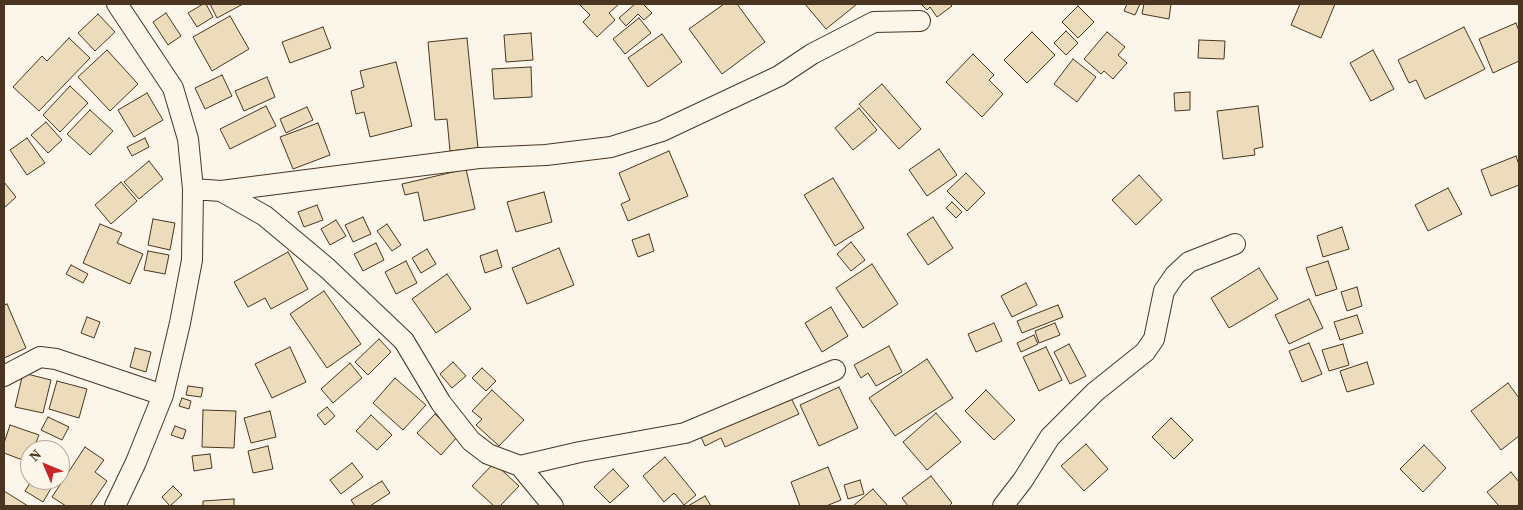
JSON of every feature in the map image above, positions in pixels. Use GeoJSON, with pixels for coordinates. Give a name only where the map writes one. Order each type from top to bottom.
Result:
{"type":"FeatureCollection","features":[{"type":"Feature","properties":{"kind":"street"},"geometry":{"type":"LineString","coordinates":[[115,506],[136,462],[163,395],[192,260],[193,189],[188,140],[173,88],[116,4]]}},
{"type":"Feature","properties":{"kind":"street"},"geometry":{"type":"LineString","coordinates":[[193,189],[221,191],[479,158],[546,155],[611,147],[662,132],[779,76],[812,54],[874,22],[920,21]]}},
{"type":"Feature","properties":{"kind":"street"},"geometry":{"type":"LineString","coordinates":[[221,191],[265,216],[327,268],[404,341],[440,403],[471,441],[488,454],[520,466],[553,506]]}},
{"type":"Feature","properties":{"kind":"street"},"geometry":{"type":"LineString","coordinates":[[1003,506],[1023,480],[1050,437],[1095,392],[1144,352],[1154,339],[1164,291],[1175,275],[1189,262],[1235,244]]}},
{"type":"Feature","properties":{"kind":"street"},"geometry":{"type":"LineString","coordinates":[[4,376],[40,357],[56,360],[163,395]]}},
{"type":"Feature","properties":{"kind":"street"},"geometry":{"type":"LineString","coordinates":[[520,466],[580,452],[685,433],[835,370]]}},
{"type":"Feature","properties":{"kind":"building"},"geometry":{"type":"Polygon","coordinates":[[[206,4],[213,17],[197,27],[188,13],[206,4]]]}},
{"type":"Feature","properties":{"kind":"building"},"geometry":{"type":"Polygon","coordinates":[[[210,4],[243,4],[217,18],[210,4]]]}},
{"type":"Feature","properties":{"kind":"building"},"geometry":{"type":"Polygon","coordinates":[[[579,4],[619,4],[609,13],[615,20],[597,37],[583,22],[590,15],[579,4]]]}},
{"type":"Feature","properties":{"kind":"building"},"geometry":{"type":"Polygon","coordinates":[[[635,4],[643,4],[652,13],[644,20],[638,14],[626,26],[619,18],[635,4]]]}},
{"type":"Feature","properties":{"kind":"building"},"geometry":{"type":"Polygon","coordinates":[[[724,4],[737,4],[765,42],[722,74],[689,29],[724,4]]]}},
{"type":"Feature","properties":{"kind":"building"},"geometry":{"type":"Polygon","coordinates":[[[805,4],[857,4],[826,29],[805,4]]]}},
{"type":"Feature","properties":{"kind":"building"},"geometry":{"type":"Polygon","coordinates":[[[921,4],[950,4],[952,6],[937,17],[930,7],[927,10],[921,4]]]}},
{"type":"Feature","properties":{"kind":"building"},"geometry":{"type":"Polygon","coordinates":[[[1127,4],[1140,4],[1135,15],[1124,11],[1127,4]]]}},
{"type":"Feature","properties":{"kind":"building"},"geometry":{"type":"Polygon","coordinates":[[[1144,4],[1171,4],[1169,19],[1142,14],[1144,4]]]}},
{"type":"Feature","properties":{"kind":"building"},"geometry":{"type":"Polygon","coordinates":[[[1300,4],[1335,4],[1321,38],[1291,25],[1300,4]]]}},
{"type":"Feature","properties":{"kind":"building"},"geometry":{"type":"Polygon","coordinates":[[[1078,6],[1094,22],[1078,38],[1062,22],[1078,6]]]}},
{"type":"Feature","properties":{"kind":"building"},"geometry":{"type":"Polygon","coordinates":[[[166,13],[181,36],[168,45],[153,22],[166,13]]]}},
{"type":"Feature","properties":{"kind":"building"},"geometry":{"type":"Polygon","coordinates":[[[98,14],[115,32],[95,51],[78,33],[98,14]]]}},
{"type":"Feature","properties":{"kind":"building"},"geometry":{"type":"Polygon","coordinates":[[[230,16],[249,49],[212,71],[193,37],[230,16]]]}},
{"type":"Feature","properties":{"kind":"building"},"geometry":{"type":"Polygon","coordinates":[[[639,18],[651,33],[625,54],[613,39],[639,18]]]}},
{"type":"Feature","properties":{"kind":"building"},"geometry":{"type":"Polygon","coordinates":[[[1516,23],[1519,31],[1519,61],[1493,73],[1479,39],[1516,23]]]}},
{"type":"Feature","properties":{"kind":"building"},"geometry":{"type":"Polygon","coordinates":[[[323,27],[331,48],[290,63],[282,42],[323,27]]]}},
{"type":"Feature","properties":{"kind":"building"},"geometry":{"type":"Polygon","coordinates":[[[1464,27],[1485,69],[1425,99],[1416,80],[1409,83],[1398,60],[1464,27]]]}},
{"type":"Feature","properties":{"kind":"building"},"geometry":{"type":"Polygon","coordinates":[[[1066,31],[1078,43],[1066,55],[1054,43],[1066,31]]]}},
{"type":"Feature","properties":{"kind":"building"},"geometry":{"type":"Polygon","coordinates":[[[1032,32],[1055,55],[1027,83],[1004,60],[1032,32]]]}},
{"type":"Feature","properties":{"kind":"building"},"geometry":{"type":"Polygon","coordinates":[[[1107,32],[1125,47],[1118,55],[1127,63],[1113,79],[1104,71],[1101,74],[1084,59],[1107,32]]]}},
{"type":"Feature","properties":{"kind":"building"},"geometry":{"type":"Polygon","coordinates":[[[531,33],[533,60],[506,62],[504,35],[531,33]]]}},
{"type":"Feature","properties":{"kind":"building"},"geometry":{"type":"Polygon","coordinates":[[[662,34],[682,62],[648,87],[628,58],[662,34]]]}},
{"type":"Feature","properties":{"kind":"building"},"geometry":{"type":"Polygon","coordinates":[[[69,38],[90,58],[39,111],[13,87],[42,56],[47,61],[69,38]]]}},
{"type":"Feature","properties":{"kind":"building"},"geometry":{"type":"Polygon","coordinates":[[[467,38],[478,148],[450,151],[447,119],[435,120],[428,42],[467,38]]]}},
{"type":"Feature","properties":{"kind":"building"},"geometry":{"type":"Polygon","coordinates":[[[1199,40],[1225,41],[1224,59],[1198,58],[1199,40]]]}},
{"type":"Feature","properties":{"kind":"building"},"geometry":{"type":"Polygon","coordinates":[[[107,50],[138,84],[110,111],[78,77],[107,50]]]}},
{"type":"Feature","properties":{"kind":"building"},"geometry":{"type":"Polygon","coordinates":[[[1373,50],[1394,89],[1371,101],[1350,63],[1373,50]]]}},
{"type":"Feature","properties":{"kind":"building"},"geometry":{"type":"Polygon","coordinates":[[[973,54],[994,75],[989,80],[1003,94],[982,117],[946,82],[973,54]]]}},
{"type":"Feature","properties":{"kind":"building"},"geometry":{"type":"Polygon","coordinates":[[[1073,59],[1096,77],[1077,102],[1054,84],[1073,59]]]}},
{"type":"Feature","properties":{"kind":"building"},"geometry":{"type":"Polygon","coordinates":[[[396,62],[412,126],[370,137],[364,112],[356,114],[351,91],[364,87],[360,71],[396,62]]]}},
{"type":"Feature","properties":{"kind":"building"},"geometry":{"type":"Polygon","coordinates":[[[531,67],[532,97],[494,99],[492,69],[531,67]]]}},
{"type":"Feature","properties":{"kind":"building"},"geometry":{"type":"Polygon","coordinates":[[[222,75],[232,96],[205,109],[195,88],[222,75]]]}},
{"type":"Feature","properties":{"kind":"building"},"geometry":{"type":"Polygon","coordinates":[[[267,77],[275,97],[244,111],[235,91],[267,77]]]}},
{"type":"Feature","properties":{"kind":"building"},"geometry":{"type":"Polygon","coordinates":[[[882,84],[921,129],[899,149],[859,104],[882,84]]]}},
{"type":"Feature","properties":{"kind":"building"},"geometry":{"type":"Polygon","coordinates":[[[70,86],[88,103],[60,132],[43,115],[70,86]]]}},
{"type":"Feature","properties":{"kind":"building"},"geometry":{"type":"Polygon","coordinates":[[[1190,92],[1190,110],[1175,111],[1174,93],[1190,92]]]}},
{"type":"Feature","properties":{"kind":"building"},"geometry":{"type":"Polygon","coordinates":[[[147,93],[163,120],[134,137],[118,110],[147,93]]]}},
{"type":"Feature","properties":{"kind":"building"},"geometry":{"type":"Polygon","coordinates":[[[266,106],[276,126],[230,149],[220,129],[266,106]]]}},
{"type":"Feature","properties":{"kind":"building"},"geometry":{"type":"Polygon","coordinates":[[[1258,106],[1263,147],[1254,149],[1255,155],[1223,159],[1217,111],[1258,106]]]}},
{"type":"Feature","properties":{"kind":"building"},"geometry":{"type":"Polygon","coordinates":[[[307,107],[313,120],[286,133],[280,119],[307,107]]]}},
{"type":"Feature","properties":{"kind":"building"},"geometry":{"type":"Polygon","coordinates":[[[859,108],[877,130],[853,150],[835,128],[859,108]]]}},
{"type":"Feature","properties":{"kind":"building"},"geometry":{"type":"Polygon","coordinates":[[[90,110],[113,131],[90,155],[67,134],[90,110]]]}},
{"type":"Feature","properties":{"kind":"building"},"geometry":{"type":"Polygon","coordinates":[[[46,122],[62,140],[48,153],[31,135],[46,122]]]}},
{"type":"Feature","properties":{"kind":"building"},"geometry":{"type":"Polygon","coordinates":[[[318,123],[330,155],[293,169],[280,137],[318,123]]]}},
{"type":"Feature","properties":{"kind":"building"},"geometry":{"type":"Polygon","coordinates":[[[27,138],[45,163],[27,175],[10,150],[27,138]]]}},
{"type":"Feature","properties":{"kind":"building"},"geometry":{"type":"Polygon","coordinates":[[[145,138],[149,147],[132,156],[127,147],[145,138]]]}},
{"type":"Feature","properties":{"kind":"building"},"geometry":{"type":"Polygon","coordinates":[[[939,149],[957,175],[927,196],[909,170],[939,149]]]}},
{"type":"Feature","properties":{"kind":"building"},"geometry":{"type":"Polygon","coordinates":[[[669,151],[688,196],[628,221],[621,204],[630,200],[619,173],[669,151]]]}},
{"type":"Feature","properties":{"kind":"building"},"geometry":{"type":"Polygon","coordinates":[[[1516,156],[1519,165],[1519,185],[1491,196],[1481,170],[1516,156]]]}},
{"type":"Feature","properties":{"kind":"building"},"geometry":{"type":"Polygon","coordinates":[[[149,161],[163,179],[139,199],[124,182],[149,161]]]}},
{"type":"Feature","properties":{"kind":"building"},"geometry":{"type":"Polygon","coordinates":[[[466,169],[475,209],[424,221],[418,192],[405,195],[402,184],[466,169]]]}},
{"type":"Feature","properties":{"kind":"building"},"geometry":{"type":"Polygon","coordinates":[[[966,173],[985,193],[967,211],[947,191],[966,173]]]}},
{"type":"Feature","properties":{"kind":"building"},"geometry":{"type":"Polygon","coordinates":[[[1139,175],[1162,200],[1136,225],[1112,200],[1139,175]]]}},
{"type":"Feature","properties":{"kind":"building"},"geometry":{"type":"Polygon","coordinates":[[[833,178],[864,228],[835,246],[804,195],[833,178]]]}},
{"type":"Feature","properties":{"kind":"building"},"geometry":{"type":"Polygon","coordinates":[[[4,182],[16,197],[4,208],[4,182]]]}},
{"type":"Feature","properties":{"kind":"building"},"geometry":{"type":"Polygon","coordinates":[[[121,182],[137,201],[111,224],[95,205],[121,182]]]}},
{"type":"Feature","properties":{"kind":"building"},"geometry":{"type":"Polygon","coordinates":[[[1448,188],[1462,214],[1428,231],[1415,205],[1448,188]]]}},
{"type":"Feature","properties":{"kind":"building"},"geometry":{"type":"Polygon","coordinates":[[[544,192],[552,222],[516,232],[507,202],[544,192]]]}},
{"type":"Feature","properties":{"kind":"building"},"geometry":{"type":"Polygon","coordinates":[[[952,202],[962,212],[956,218],[946,208],[952,202]]]}},
{"type":"Feature","properties":{"kind":"building"},"geometry":{"type":"Polygon","coordinates":[[[317,205],[323,220],[304,227],[298,212],[317,205]]]}},
{"type":"Feature","properties":{"kind":"building"},"geometry":{"type":"Polygon","coordinates":[[[363,217],[371,234],[353,242],[345,225],[363,217]]]}},
{"type":"Feature","properties":{"kind":"building"},"geometry":{"type":"Polygon","coordinates":[[[933,217],[953,248],[928,265],[907,234],[933,217]]]}},
{"type":"Feature","properties":{"kind":"building"},"geometry":{"type":"Polygon","coordinates":[[[153,219],[175,223],[170,250],[148,245],[153,219]]]}},
{"type":"Feature","properties":{"kind":"building"},"geometry":{"type":"Polygon","coordinates":[[[336,220],[346,236],[330,245],[321,229],[336,220]]]}},
{"type":"Feature","properties":{"kind":"building"},"geometry":{"type":"Polygon","coordinates":[[[100,224],[122,233],[117,243],[143,254],[130,284],[83,263],[100,224]]]}},
{"type":"Feature","properties":{"kind":"building"},"geometry":{"type":"Polygon","coordinates":[[[387,224],[401,245],[392,251],[377,231],[387,224]]]}},
{"type":"Feature","properties":{"kind":"building"},"geometry":{"type":"Polygon","coordinates":[[[1342,227],[1349,249],[1323,257],[1317,236],[1342,227]]]}},
{"type":"Feature","properties":{"kind":"building"},"geometry":{"type":"Polygon","coordinates":[[[649,234],[654,251],[638,257],[632,240],[649,234]]]}},
{"type":"Feature","properties":{"kind":"building"},"geometry":{"type":"Polygon","coordinates":[[[851,242],[865,260],[851,271],[837,254],[851,242]]]}},
{"type":"Feature","properties":{"kind":"building"},"geometry":{"type":"Polygon","coordinates":[[[376,243],[384,260],[363,271],[354,254],[376,243]]]}},
{"type":"Feature","properties":{"kind":"building"},"geometry":{"type":"Polygon","coordinates":[[[559,248],[574,285],[527,304],[512,268],[559,248]]]}},
{"type":"Feature","properties":{"kind":"building"},"geometry":{"type":"Polygon","coordinates":[[[427,249],[436,264],[421,273],[412,258],[427,249]]]}},
{"type":"Feature","properties":{"kind":"building"},"geometry":{"type":"Polygon","coordinates":[[[497,250],[502,267],[485,273],[480,256],[497,250]]]}},
{"type":"Feature","properties":{"kind":"building"},"geometry":{"type":"Polygon","coordinates":[[[148,251],[169,255],[165,274],[144,270],[148,251]]]}},
{"type":"Feature","properties":{"kind":"building"},"geometry":{"type":"Polygon","coordinates":[[[288,252],[308,289],[271,309],[265,298],[248,307],[234,282],[288,252]]]}},
{"type":"Feature","properties":{"kind":"building"},"geometry":{"type":"Polygon","coordinates":[[[406,261],[417,283],[396,294],[385,272],[406,261]]]}},
{"type":"Feature","properties":{"kind":"building"},"geometry":{"type":"Polygon","coordinates":[[[1328,261],[1337,289],[1316,296],[1306,268],[1328,261]]]}},
{"type":"Feature","properties":{"kind":"building"},"geometry":{"type":"Polygon","coordinates":[[[872,264],[898,304],[863,328],[836,288],[872,264]]]}},
{"type":"Feature","properties":{"kind":"building"},"geometry":{"type":"Polygon","coordinates":[[[71,265],[88,274],[83,283],[66,274],[71,265]]]}},
{"type":"Feature","properties":{"kind":"building"},"geometry":{"type":"Polygon","coordinates":[[[1259,268],[1278,299],[1229,328],[1211,298],[1259,268]]]}},
{"type":"Feature","properties":{"kind":"building"},"geometry":{"type":"Polygon","coordinates":[[[447,274],[471,309],[436,333],[412,299],[447,274]]]}},
{"type":"Feature","properties":{"kind":"building"},"geometry":{"type":"Polygon","coordinates":[[[1026,283],[1037,305],[1012,317],[1001,296],[1026,283]]]}},
{"type":"Feature","properties":{"kind":"building"},"geometry":{"type":"Polygon","coordinates":[[[1357,287],[1362,306],[1347,311],[1341,292],[1357,287]]]}},
{"type":"Feature","properties":{"kind":"building"},"geometry":{"type":"Polygon","coordinates":[[[324,291],[361,344],[327,368],[290,314],[324,291]]]}},
{"type":"Feature","properties":{"kind":"building"},"geometry":{"type":"Polygon","coordinates":[[[1309,299],[1323,328],[1289,344],[1275,315],[1309,299]]]}},
{"type":"Feature","properties":{"kind":"building"},"geometry":{"type":"Polygon","coordinates":[[[7,304],[26,348],[4,358],[4,305],[7,304]]]}},
{"type":"Feature","properties":{"kind":"building"},"geometry":{"type":"Polygon","coordinates":[[[1058,305],[1063,317],[1022,333],[1017,321],[1058,305]]]}},
{"type":"Feature","properties":{"kind":"building"},"geometry":{"type":"Polygon","coordinates":[[[831,307],[848,336],[822,352],[805,323],[831,307]]]}},
{"type":"Feature","properties":{"kind":"building"},"geometry":{"type":"Polygon","coordinates":[[[1357,315],[1363,333],[1340,340],[1334,322],[1357,315]]]}},
{"type":"Feature","properties":{"kind":"building"},"geometry":{"type":"Polygon","coordinates":[[[87,317],[100,322],[94,338],[81,333],[87,317]]]}},
{"type":"Feature","properties":{"kind":"building"},"geometry":{"type":"Polygon","coordinates":[[[994,323],[1002,341],[976,352],[968,334],[994,323]]]}},
{"type":"Feature","properties":{"kind":"building"},"geometry":{"type":"Polygon","coordinates":[[[1055,323],[1060,335],[1039,343],[1035,331],[1055,323]]]}},
{"type":"Feature","properties":{"kind":"building"},"geometry":{"type":"Polygon","coordinates":[[[1034,335],[1038,344],[1021,352],[1017,343],[1034,335]]]}},
{"type":"Feature","properties":{"kind":"building"},"geometry":{"type":"Polygon","coordinates":[[[379,339],[391,352],[368,375],[355,362],[379,339]]]}},
{"type":"Feature","properties":{"kind":"building"},"geometry":{"type":"Polygon","coordinates":[[[1309,343],[1322,374],[1302,382],[1289,351],[1309,343]]]}},
{"type":"Feature","properties":{"kind":"building"},"geometry":{"type":"Polygon","coordinates":[[[1069,344],[1086,376],[1070,384],[1054,352],[1069,344]]]}},
{"type":"Feature","properties":{"kind":"building"},"geometry":{"type":"Polygon","coordinates":[[[1343,344],[1349,365],[1329,371],[1322,350],[1343,344]]]}},
{"type":"Feature","properties":{"kind":"building"},"geometry":{"type":"Polygon","coordinates":[[[889,346],[902,372],[876,386],[868,373],[861,378],[854,365],[889,346]]]}},
{"type":"Feature","properties":{"kind":"building"},"geometry":{"type":"Polygon","coordinates":[[[290,347],[306,382],[272,398],[255,364],[290,347]]]}},
{"type":"Feature","properties":{"kind":"building"},"geometry":{"type":"Polygon","coordinates":[[[1046,347],[1062,380],[1039,391],[1023,357],[1046,347]]]}},
{"type":"Feature","properties":{"kind":"building"},"geometry":{"type":"Polygon","coordinates":[[[135,348],[151,352],[146,372],[130,367],[135,348]]]}},
{"type":"Feature","properties":{"kind":"building"},"geometry":{"type":"Polygon","coordinates":[[[927,359],[953,398],[895,436],[869,398],[927,359]]]}},
{"type":"Feature","properties":{"kind":"building"},"geometry":{"type":"Polygon","coordinates":[[[453,362],[466,376],[452,388],[440,374],[453,362]]]}},
{"type":"Feature","properties":{"kind":"building"},"geometry":{"type":"Polygon","coordinates":[[[1367,362],[1374,384],[1347,392],[1340,371],[1367,362]]]}},
{"type":"Feature","properties":{"kind":"building"},"geometry":{"type":"Polygon","coordinates":[[[350,363],[362,378],[333,403],[321,389],[350,363]]]}},
{"type":"Feature","properties":{"kind":"building"},"geometry":{"type":"Polygon","coordinates":[[[482,368],[496,381],[486,391],[472,378],[482,368]]]}},
{"type":"Feature","properties":{"kind":"building"},"geometry":{"type":"Polygon","coordinates":[[[23,373],[51,380],[43,413],[15,407],[23,373]]]}},
{"type":"Feature","properties":{"kind":"building"},"geometry":{"type":"Polygon","coordinates":[[[395,378],[426,405],[403,430],[373,403],[395,378]]]}},
{"type":"Feature","properties":{"kind":"building"},"geometry":{"type":"Polygon","coordinates":[[[57,381],[87,389],[79,418],[49,409],[57,381]]]}},
{"type":"Feature","properties":{"kind":"building"},"geometry":{"type":"Polygon","coordinates":[[[1508,383],[1519,398],[1519,436],[1501,450],[1471,411],[1508,383]]]}},
{"type":"Feature","properties":{"kind":"building"},"geometry":{"type":"Polygon","coordinates":[[[188,386],[203,388],[201,397],[186,395],[188,386]]]}},
{"type":"Feature","properties":{"kind":"building"},"geometry":{"type":"Polygon","coordinates":[[[839,387],[858,428],[819,446],[800,405],[839,387]]]}},
{"type":"Feature","properties":{"kind":"building"},"geometry":{"type":"Polygon","coordinates":[[[492,390],[524,420],[499,446],[476,425],[482,419],[472,411],[492,390]]]}},
{"type":"Feature","properties":{"kind":"building"},"geometry":{"type":"Polygon","coordinates":[[[986,390],[1015,420],[994,440],[965,411],[986,390]]]}},
{"type":"Feature","properties":{"kind":"building"},"geometry":{"type":"Polygon","coordinates":[[[182,398],[191,401],[189,409],[179,406],[182,398]]]}},
{"type":"Feature","properties":{"kind":"building"},"geometry":{"type":"Polygon","coordinates":[[[791,398],[799,414],[725,447],[721,438],[705,446],[701,437],[791,398]]]}},
{"type":"Feature","properties":{"kind":"building"},"geometry":{"type":"Polygon","coordinates":[[[327,407],[335,416],[325,425],[317,415],[327,407]]]}},
{"type":"Feature","properties":{"kind":"building"},"geometry":{"type":"Polygon","coordinates":[[[203,410],[236,411],[234,448],[202,447],[203,410]]]}},
{"type":"Feature","properties":{"kind":"building"},"geometry":{"type":"Polygon","coordinates":[[[270,411],[276,437],[251,443],[244,418],[270,411]]]}},
{"type":"Feature","properties":{"kind":"building"},"geometry":{"type":"Polygon","coordinates":[[[936,413],[961,442],[927,470],[903,442],[936,413]]]}},
{"type":"Feature","properties":{"kind":"building"},"geometry":{"type":"Polygon","coordinates":[[[435,414],[458,436],[441,455],[417,433],[435,414]]]}},
{"type":"Feature","properties":{"kind":"building"},"geometry":{"type":"Polygon","coordinates":[[[371,415],[392,435],[377,450],[356,431],[371,415]]]}},
{"type":"Feature","properties":{"kind":"building"},"geometry":{"type":"Polygon","coordinates":[[[48,417],[69,427],[62,440],[41,430],[48,417]]]}},
{"type":"Feature","properties":{"kind":"building"},"geometry":{"type":"Polygon","coordinates":[[[1171,418],[1193,440],[1174,459],[1152,437],[1171,418]]]}},
{"type":"Feature","properties":{"kind":"building"},"geometry":{"type":"Polygon","coordinates":[[[10,425],[39,435],[37,440],[20,440],[20,459],[4,453],[4,443],[10,425]]]}},
{"type":"Feature","properties":{"kind":"building"},"geometry":{"type":"Polygon","coordinates":[[[175,426],[186,430],[183,439],[171,435],[175,426]]]}},
{"type":"Feature","properties":{"kind":"building"},"geometry":{"type":"Polygon","coordinates":[[[1086,444],[1108,469],[1084,491],[1061,466],[1086,444]]]}},
{"type":"Feature","properties":{"kind":"building"},"geometry":{"type":"Polygon","coordinates":[[[1424,445],[1446,468],[1423,492],[1400,469],[1424,445]]]}},
{"type":"Feature","properties":{"kind":"building"},"geometry":{"type":"Polygon","coordinates":[[[268,446],[273,469],[253,473],[248,451],[268,446]]]}},
{"type":"Feature","properties":{"kind":"building"},"geometry":{"type":"Polygon","coordinates":[[[85,447],[104,460],[95,472],[107,481],[90,506],[66,506],[52,497],[57,490],[70,490],[70,470],[85,447]]]}},
{"type":"Feature","properties":{"kind":"building"},"geometry":{"type":"Polygon","coordinates":[[[210,454],[212,468],[194,471],[192,456],[210,454]]]}},
{"type":"Feature","properties":{"kind":"building"},"geometry":{"type":"Polygon","coordinates":[[[665,457],[696,495],[684,505],[674,493],[664,502],[643,476],[665,457]]]}},
{"type":"Feature","properties":{"kind":"building"},"geometry":{"type":"Polygon","coordinates":[[[352,463],[363,477],[341,494],[330,480],[352,463]]]}},
{"type":"Feature","properties":{"kind":"building"},"geometry":{"type":"Polygon","coordinates":[[[494,463],[519,486],[500,506],[494,506],[472,486],[494,463]]]}},
{"type":"Feature","properties":{"kind":"building"},"geometry":{"type":"Polygon","coordinates":[[[828,467],[841,500],[826,506],[800,506],[791,482],[828,467]]]}},
{"type":"Feature","properties":{"kind":"building"},"geometry":{"type":"Polygon","coordinates":[[[613,469],[629,486],[610,503],[594,487],[613,469]]]}},
{"type":"Feature","properties":{"kind":"building"},"geometry":{"type":"Polygon","coordinates":[[[1511,472],[1519,482],[1519,506],[1499,506],[1487,492],[1511,472]]]}},
{"type":"Feature","properties":{"kind":"building"},"geometry":{"type":"Polygon","coordinates":[[[931,476],[952,503],[949,506],[908,506],[902,498],[931,476]]]}},
{"type":"Feature","properties":{"kind":"building"},"geometry":{"type":"Polygon","coordinates":[[[860,480],[864,494],[848,499],[844,485],[860,480]]]}},
{"type":"Feature","properties":{"kind":"building"},"geometry":{"type":"Polygon","coordinates":[[[382,481],[390,493],[370,506],[355,506],[351,500],[382,481]]]}},
{"type":"Feature","properties":{"kind":"building"},"geometry":{"type":"Polygon","coordinates":[[[173,486],[182,495],[170,506],[162,497],[173,486]]]}},
{"type":"Feature","properties":{"kind":"building"},"geometry":{"type":"Polygon","coordinates":[[[873,489],[888,506],[853,506],[873,489]]]}},
{"type":"Feature","properties":{"kind":"building"},"geometry":{"type":"Polygon","coordinates":[[[26,490],[50,490],[43,502],[26,490]]]}},
{"type":"Feature","properties":{"kind":"building"},"geometry":{"type":"Polygon","coordinates":[[[4,491],[28,506],[4,506],[4,491]]]}},
{"type":"Feature","properties":{"kind":"building"},"geometry":{"type":"Polygon","coordinates":[[[705,496],[711,506],[688,506],[705,496]]]}},
{"type":"Feature","properties":{"kind":"building"},"geometry":{"type":"Polygon","coordinates":[[[234,499],[234,506],[203,506],[203,501],[234,499]]]}}]}
